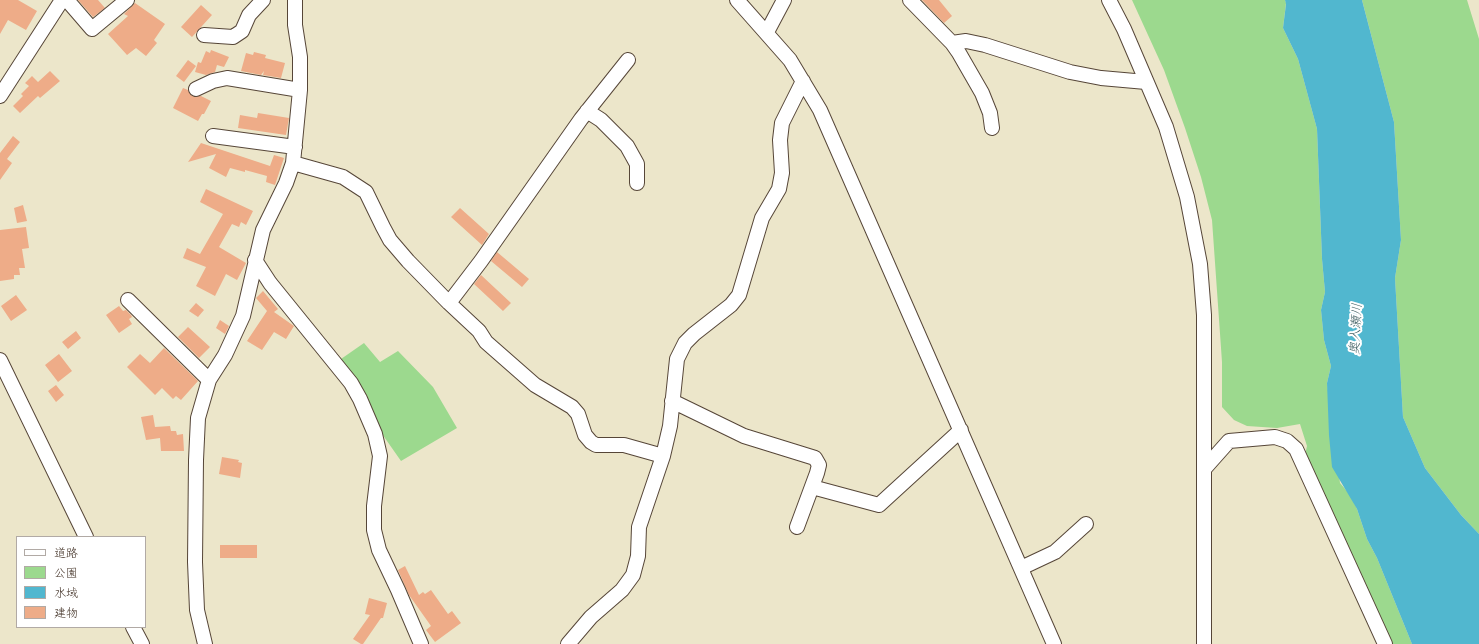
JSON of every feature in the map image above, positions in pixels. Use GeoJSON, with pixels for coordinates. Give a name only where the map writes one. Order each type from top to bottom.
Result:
{"type":"FeatureCollection","features":[{"type":"Feature","properties":{"kind":"street"},"geometry":{"type":"LineString","coordinates":[[0,96],[62,0]]}},
{"type":"Feature","properties":{"kind":"street"},"geometry":{"type":"LineString","coordinates":[[67,0],[92,29],[127,0]]}},
{"type":"Feature","properties":{"kind":"street"},"geometry":{"type":"LineString","coordinates":[[204,35],[233,37],[242,31],[249,15],[263,0]]}},
{"type":"Feature","properties":{"kind":"street"},"geometry":{"type":"LineString","coordinates":[[205,644],[197,610],[195,562],[198,418],[209,380],[225,355],[242,316],[255,260],[264,230],[286,183],[293,163],[300,90],[300,57],[295,25],[295,0]]}},
{"type":"Feature","properties":{"kind":"street"},"geometry":{"type":"LineString","coordinates":[[737,0],[767,32],[790,60],[820,110],[1054,644]]}},
{"type":"Feature","properties":{"kind":"street"},"geometry":{"type":"LineString","coordinates":[[767,32],[784,0]]}},
{"type":"Feature","properties":{"kind":"street"},"geometry":{"type":"LineString","coordinates":[[910,0],[952,43],[982,93],[990,113],[992,128]]}},
{"type":"Feature","properties":{"kind":"street"},"geometry":{"type":"LineString","coordinates":[[1109,0],[1166,127],[1187,197],[1200,264],[1204,315],[1204,644]]}},
{"type":"Feature","properties":{"kind":"street"},"geometry":{"type":"LineString","coordinates":[[952,43],[966,42],[985,45],[1070,72],[1101,78],[1146,82]]}},
{"type":"Feature","properties":{"kind":"street"},"geometry":{"type":"LineString","coordinates":[[448,303],[481,261],[587,111],[628,60]]}},
{"type":"Feature","properties":{"kind":"street"},"geometry":{"type":"LineString","coordinates":[[196,89],[213,81],[227,78],[300,90]]}},
{"type":"Feature","properties":{"kind":"street"},"geometry":{"type":"LineString","coordinates":[[568,644],[591,617],[622,590],[633,576],[638,556],[639,527],[663,456],[670,426],[677,359],[685,343],[694,334],[731,305],[739,295],[762,218],[779,189],[782,173],[780,140],[782,123],[803,81]]}},
{"type":"Feature","properties":{"kind":"street"},"geometry":{"type":"LineString","coordinates":[[587,111],[610,128],[627,146],[636,164],[637,183]]}},
{"type":"Feature","properties":{"kind":"street"},"geometry":{"type":"LineString","coordinates":[[213,136],[295,147]]}},
{"type":"Feature","properties":{"kind":"street"},"geometry":{"type":"LineString","coordinates":[[293,163],[343,177],[366,192],[390,240],[448,303],[479,331],[486,342],[535,385],[572,407],[578,414],[585,435],[591,442],[596,444],[624,445],[663,456]]}},
{"type":"Feature","properties":{"kind":"street"},"geometry":{"type":"LineString","coordinates":[[255,260],[270,283],[351,383],[360,399],[375,434],[380,451],[374,506],[374,530],[379,550],[421,644]]}},
{"type":"Feature","properties":{"kind":"street"},"geometry":{"type":"LineString","coordinates":[[128,300],[209,380]]}},
{"type":"Feature","properties":{"kind":"street"},"geometry":{"type":"LineString","coordinates":[[0,360],[86,536]]}},
{"type":"Feature","properties":{"kind":"street"},"geometry":{"type":"LineString","coordinates":[[672,401],[744,436],[783,449],[808,454],[815,458],[819,465],[797,527]]}},
{"type":"Feature","properties":{"kind":"street"},"geometry":{"type":"LineString","coordinates":[[812,487],[879,505],[961,430]]}},
{"type":"Feature","properties":{"kind":"street"},"geometry":{"type":"LineString","coordinates":[[1205,468],[1229,441],[1275,437],[1286,441],[1296,448],[1385,644]]}},
{"type":"Feature","properties":{"kind":"street"},"geometry":{"type":"LineString","coordinates":[[1021,568],[1055,552],[1086,524]]}},
{"type":"Feature","properties":{"kind":"street"},"geometry":{"type":"LineString","coordinates":[[134,628],[142,644]]}},
{"type":"Feature","properties":{"kind":"green space"},"geometry":{"type":"Polygon","coordinates":[[[1132,0],[1285,0],[1286,3],[1283,28],[1298,59],[1317,129],[1322,259],[1325,292],[1321,310],[1324,340],[1331,366],[1327,383],[1340,483],[1351,496],[1357,509],[1367,539],[1377,558],[1412,644],[1391,644],[1305,455],[1307,446],[1300,424],[1277,428],[1247,426],[1234,420],[1222,407],[1222,362],[1212,220],[1201,177],[1164,70],[1132,0]]]}},
{"type":"Feature","properties":{"kind":"green space"},"geometry":{"type":"Polygon","coordinates":[[[1362,0],[1467,0],[1479,39],[1479,534],[1461,515],[1425,468],[1403,417],[1395,278],[1401,240],[1394,122],[1362,0]]]}},
{"type":"Feature","properties":{"kind":"green space"},"geometry":{"type":"Polygon","coordinates":[[[364,343],[380,362],[398,351],[433,387],[457,428],[401,461],[373,421],[365,396],[341,359],[364,343]]]}},
{"type":"Feature","properties":{"kind":"water","name":"奥入瀬川"},"geometry":{"type":"Polygon","coordinates":[[[1285,0],[1362,0],[1394,122],[1401,240],[1395,278],[1403,417],[1425,468],[1461,515],[1479,534],[1479,644],[1412,644],[1377,558],[1367,539],[1357,509],[1332,467],[1327,383],[1331,366],[1324,340],[1321,310],[1325,292],[1322,259],[1317,129],[1298,59],[1283,28],[1286,4],[1285,0]]]}},
{"type":"Feature","properties":{"kind":"building"},"geometry":{"type":"Polygon","coordinates":[[[0,0],[18,0],[37,11],[26,30],[8,20],[0,34],[0,0]]]}},
{"type":"Feature","properties":{"kind":"building"},"geometry":{"type":"Polygon","coordinates":[[[78,0],[98,0],[105,8],[93,17],[78,0]]]}},
{"type":"Feature","properties":{"kind":"building"},"geometry":{"type":"Polygon","coordinates":[[[922,0],[939,0],[952,16],[944,23],[922,0]]]}},
{"type":"Feature","properties":{"kind":"building"},"geometry":{"type":"Polygon","coordinates":[[[135,3],[165,24],[154,40],[157,43],[146,56],[136,48],[127,55],[108,34],[128,16],[124,14],[135,3]]]}},
{"type":"Feature","properties":{"kind":"building"},"geometry":{"type":"Polygon","coordinates":[[[201,5],[212,15],[192,37],[181,27],[201,5]]]}},
{"type":"Feature","properties":{"kind":"building"},"geometry":{"type":"Polygon","coordinates":[[[211,50],[229,57],[224,67],[217,65],[215,72],[206,75],[195,72],[198,62],[201,63],[206,51],[210,53],[211,50]]]}},
{"type":"Feature","properties":{"kind":"building"},"geometry":{"type":"Polygon","coordinates":[[[254,52],[266,55],[265,58],[285,63],[281,78],[263,75],[264,71],[261,75],[241,71],[246,53],[253,55],[254,52]]]}},
{"type":"Feature","properties":{"kind":"building"},"geometry":{"type":"Polygon","coordinates":[[[188,60],[196,66],[184,82],[176,76],[188,60]]]}},
{"type":"Feature","properties":{"kind":"building"},"geometry":{"type":"Polygon","coordinates":[[[50,71],[60,81],[40,98],[38,96],[20,113],[13,106],[23,96],[21,94],[29,86],[25,83],[32,76],[38,82],[50,71]]]}},
{"type":"Feature","properties":{"kind":"building"},"geometry":{"type":"Polygon","coordinates":[[[183,88],[188,90],[192,96],[201,96],[211,101],[204,114],[202,114],[198,121],[173,108],[183,88]]]}},
{"type":"Feature","properties":{"kind":"building"},"geometry":{"type":"Polygon","coordinates":[[[258,113],[289,118],[286,135],[238,128],[240,115],[257,118],[258,113]]]}},
{"type":"Feature","properties":{"kind":"building"},"geometry":{"type":"Polygon","coordinates":[[[13,136],[20,142],[7,159],[12,163],[0,180],[0,153],[13,136]]]}},
{"type":"Feature","properties":{"kind":"building"},"geometry":{"type":"Polygon","coordinates":[[[201,143],[270,166],[274,155],[284,158],[275,185],[266,182],[267,176],[245,170],[245,172],[230,168],[226,177],[209,168],[216,154],[188,162],[201,143]]]}},
{"type":"Feature","properties":{"kind":"building"},"geometry":{"type":"Polygon","coordinates":[[[206,189],[253,211],[246,225],[241,222],[239,227],[232,224],[219,247],[246,263],[237,280],[226,274],[215,296],[196,286],[206,267],[183,258],[187,248],[200,254],[223,214],[200,202],[206,189]]]}},
{"type":"Feature","properties":{"kind":"building"},"geometry":{"type":"Polygon","coordinates":[[[23,205],[27,221],[17,223],[14,208],[23,205]]]}},
{"type":"Feature","properties":{"kind":"building"},"geometry":{"type":"Polygon","coordinates":[[[460,208],[489,234],[482,245],[451,217],[460,208]]]}},
{"type":"Feature","properties":{"kind":"building"},"geometry":{"type":"Polygon","coordinates":[[[26,227],[29,248],[22,249],[25,268],[19,268],[20,275],[14,275],[14,279],[0,281],[0,230],[26,227]]]}},
{"type":"Feature","properties":{"kind":"building"},"geometry":{"type":"Polygon","coordinates":[[[497,252],[529,279],[522,287],[491,261],[497,252]]]}},
{"type":"Feature","properties":{"kind":"building"},"geometry":{"type":"Polygon","coordinates":[[[481,275],[511,303],[503,311],[474,284],[481,275]]]}},
{"type":"Feature","properties":{"kind":"building"},"geometry":{"type":"Polygon","coordinates":[[[263,291],[278,309],[274,312],[294,326],[286,339],[274,332],[262,350],[247,341],[267,311],[256,298],[263,291]]]}},
{"type":"Feature","properties":{"kind":"building"},"geometry":{"type":"Polygon","coordinates":[[[16,295],[27,310],[11,321],[1,306],[16,295]]]}},
{"type":"Feature","properties":{"kind":"building"},"geometry":{"type":"Polygon","coordinates":[[[196,303],[204,310],[198,317],[189,311],[196,303]]]}},
{"type":"Feature","properties":{"kind":"building"},"geometry":{"type":"Polygon","coordinates":[[[119,306],[123,311],[126,310],[131,315],[132,317],[129,319],[132,324],[119,333],[106,315],[119,306]]]}},
{"type":"Feature","properties":{"kind":"building"},"geometry":{"type":"Polygon","coordinates":[[[220,320],[229,326],[225,334],[216,328],[220,320]]]}},
{"type":"Feature","properties":{"kind":"building"},"geometry":{"type":"Polygon","coordinates":[[[188,327],[210,347],[199,358],[178,337],[188,327]]]}},
{"type":"Feature","properties":{"kind":"building"},"geometry":{"type":"Polygon","coordinates":[[[76,331],[81,338],[68,349],[62,342],[76,331]]]}},
{"type":"Feature","properties":{"kind":"building"},"geometry":{"type":"Polygon","coordinates":[[[164,348],[198,381],[181,400],[176,396],[173,399],[162,388],[155,395],[127,367],[140,354],[150,363],[164,348]]]}},
{"type":"Feature","properties":{"kind":"building"},"geometry":{"type":"Polygon","coordinates":[[[59,354],[72,371],[58,382],[45,365],[59,354]]]}},
{"type":"Feature","properties":{"kind":"building"},"geometry":{"type":"Polygon","coordinates":[[[56,385],[64,395],[56,402],[48,391],[56,385]]]}},
{"type":"Feature","properties":{"kind":"building"},"geometry":{"type":"Polygon","coordinates":[[[153,415],[155,427],[170,426],[171,431],[176,431],[177,435],[183,434],[184,451],[161,451],[160,438],[146,440],[141,417],[153,415]]]}},
{"type":"Feature","properties":{"kind":"building"},"geometry":{"type":"Polygon","coordinates":[[[222,457],[239,460],[238,462],[242,463],[240,478],[219,474],[222,457]]]}},
{"type":"Feature","properties":{"kind":"building"},"geometry":{"type":"Polygon","coordinates":[[[220,545],[257,545],[257,558],[220,558],[220,545]]]}},
{"type":"Feature","properties":{"kind":"building"},"geometry":{"type":"Polygon","coordinates":[[[405,566],[419,595],[423,592],[425,594],[431,590],[448,614],[452,611],[461,623],[435,642],[426,630],[431,626],[409,595],[398,570],[405,566]]]}},
{"type":"Feature","properties":{"kind":"building"},"geometry":{"type":"Polygon","coordinates":[[[369,598],[387,603],[383,618],[381,618],[363,644],[361,644],[353,639],[370,615],[365,614],[369,598]]]}}]}
